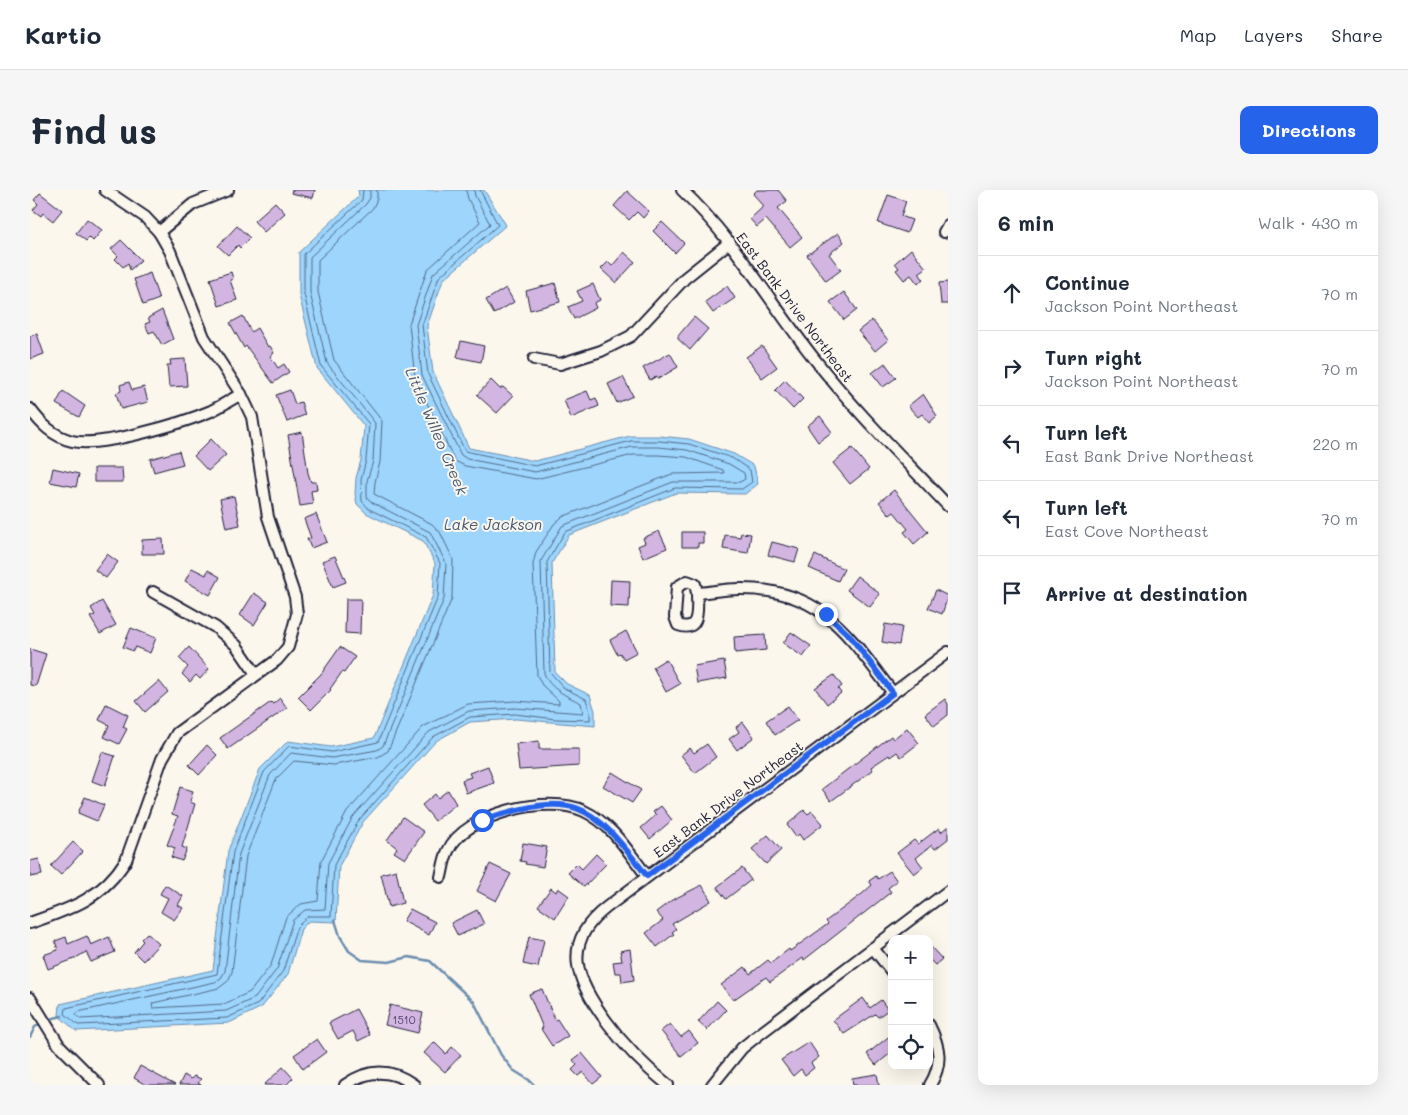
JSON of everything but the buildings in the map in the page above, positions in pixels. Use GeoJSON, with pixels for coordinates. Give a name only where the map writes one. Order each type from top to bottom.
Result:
{"type":"FeatureCollection","features":[{"type":"Feature","properties":{"kind":"street"},"geometry":{"type":"LineString","coordinates":[[30,923],[78,905],[92,897],[117,874],[126,860],[162,759],[177,733],[277,660],[288,647],[297,614],[295,597],[268,517],[252,417],[241,394],[204,337],[174,259],[159,232],[145,217],[105,190]]}},
{"type":"Feature","properties":{"kind":"street"},"geometry":{"type":"LineString","coordinates":[[159,232],[193,204],[228,190]]}},
{"type":"Feature","properties":{"kind":"street","name":"East Bank Drive Northeast"},"geometry":{"type":"LineString","coordinates":[[682,190],[730,242],[786,322],[832,381],[948,506]]}},
{"type":"Feature","properties":{"kind":"street"},"geometry":{"type":"LineString","coordinates":[[534,359],[560,364],[615,345],[631,336],[685,278],[730,242]]}},
{"type":"Feature","properties":{"kind":"street"},"geometry":{"type":"LineString","coordinates":[[30,409],[45,427],[59,437],[86,443],[189,420],[241,394]]}},
{"type":"Feature","properties":{"kind":"street"},"geometry":{"type":"LineString","coordinates":[[697,592],[740,589],[768,592],[801,600],[814,606],[850,636],[893,693]]}},
{"type":"Feature","properties":{"kind":"street"},"geometry":{"type":"LineString","coordinates":[[153,592],[215,627],[236,645],[256,674]]}},
{"type":"Feature","properties":{"kind":"street","name":"East Bank Drive Northeast"},"geometry":{"type":"LineString","coordinates":[[668,1085],[642,1065],[588,997],[579,977],[577,962],[579,946],[585,930],[597,914],[948,652]]}},
{"type":"Feature","properties":{"kind":"street"},"geometry":{"type":"LineString","coordinates":[[441,877],[448,851],[470,826],[482,820],[514,810],[542,804],[558,804],[585,811],[605,824],[647,876]]}},
{"type":"Feature","properties":{"kind":"street"},"geometry":{"type":"LineString","coordinates":[[712,1085],[742,1048],[948,891]]}},
{"type":"Feature","properties":{"kind":"street"},"geometry":{"type":"LineString","coordinates":[[873,948],[888,967]]}},
{"type":"Feature","properties":{"kind":"street"},"geometry":{"type":"LineString","coordinates":[[30,998],[59,1045],[99,1085]]}},
{"type":"Feature","properties":{"kind":"street"},"geometry":{"type":"LineString","coordinates":[[930,1085],[940,1062],[937,1043],[933,1034]]}},
{"type":"Feature","properties":{"kind":"street"},"geometry":{"type":"LineString","coordinates":[[345,1085],[365,1074],[385,1071],[397,1074],[414,1085]]}},
{"type":"Feature","properties":{"kind":"water","name":"Lake Jackson"},"geometry":{"type":"Polygon","coordinates":[[[358,190],[484,190],[506,225],[443,280],[427,326],[433,372],[469,448],[535,461],[630,436],[689,439],[734,454],[754,466],[758,484],[745,494],[676,493],[569,535],[552,563],[555,672],[567,684],[590,695],[595,711],[595,726],[516,719],[470,722],[436,741],[363,822],[339,866],[336,922],[309,921],[301,929],[288,974],[262,1007],[229,1023],[76,1031],[59,1016],[60,1004],[213,970],[228,851],[260,769],[288,741],[331,747],[374,738],[433,595],[435,563],[423,541],[366,513],[357,504],[355,494],[356,478],[361,460],[364,426],[317,368],[299,295],[299,252],[359,196],[358,190]]]}},
{"type":"Feature","properties":{"kind":"waterway","name":"Little Willeo Creek"},"geometry":{"type":"LineString","coordinates":[[335,920],[340,936],[349,951],[362,960],[389,962],[409,957],[430,961],[474,1002],[501,1055],[513,1070],[534,1085]]}},
{"type":"Feature","properties":{"kind":"waterway"},"geometry":{"type":"LineString","coordinates":[[46,1020],[62,1016]]}},
{"type":"Feature","properties":{"kind":"waterway"},"geometry":{"type":"LineString","coordinates":[[30,1037],[35,1027],[42,1023]]}},
{"type":"Feature","properties":{"kind":"route"},"geometry":{"type":"LineString","coordinates":[[482,820],[542,804],[575,807],[594,816],[605,824],[647,876],[893,693],[850,636],[826,614]]}}]}
